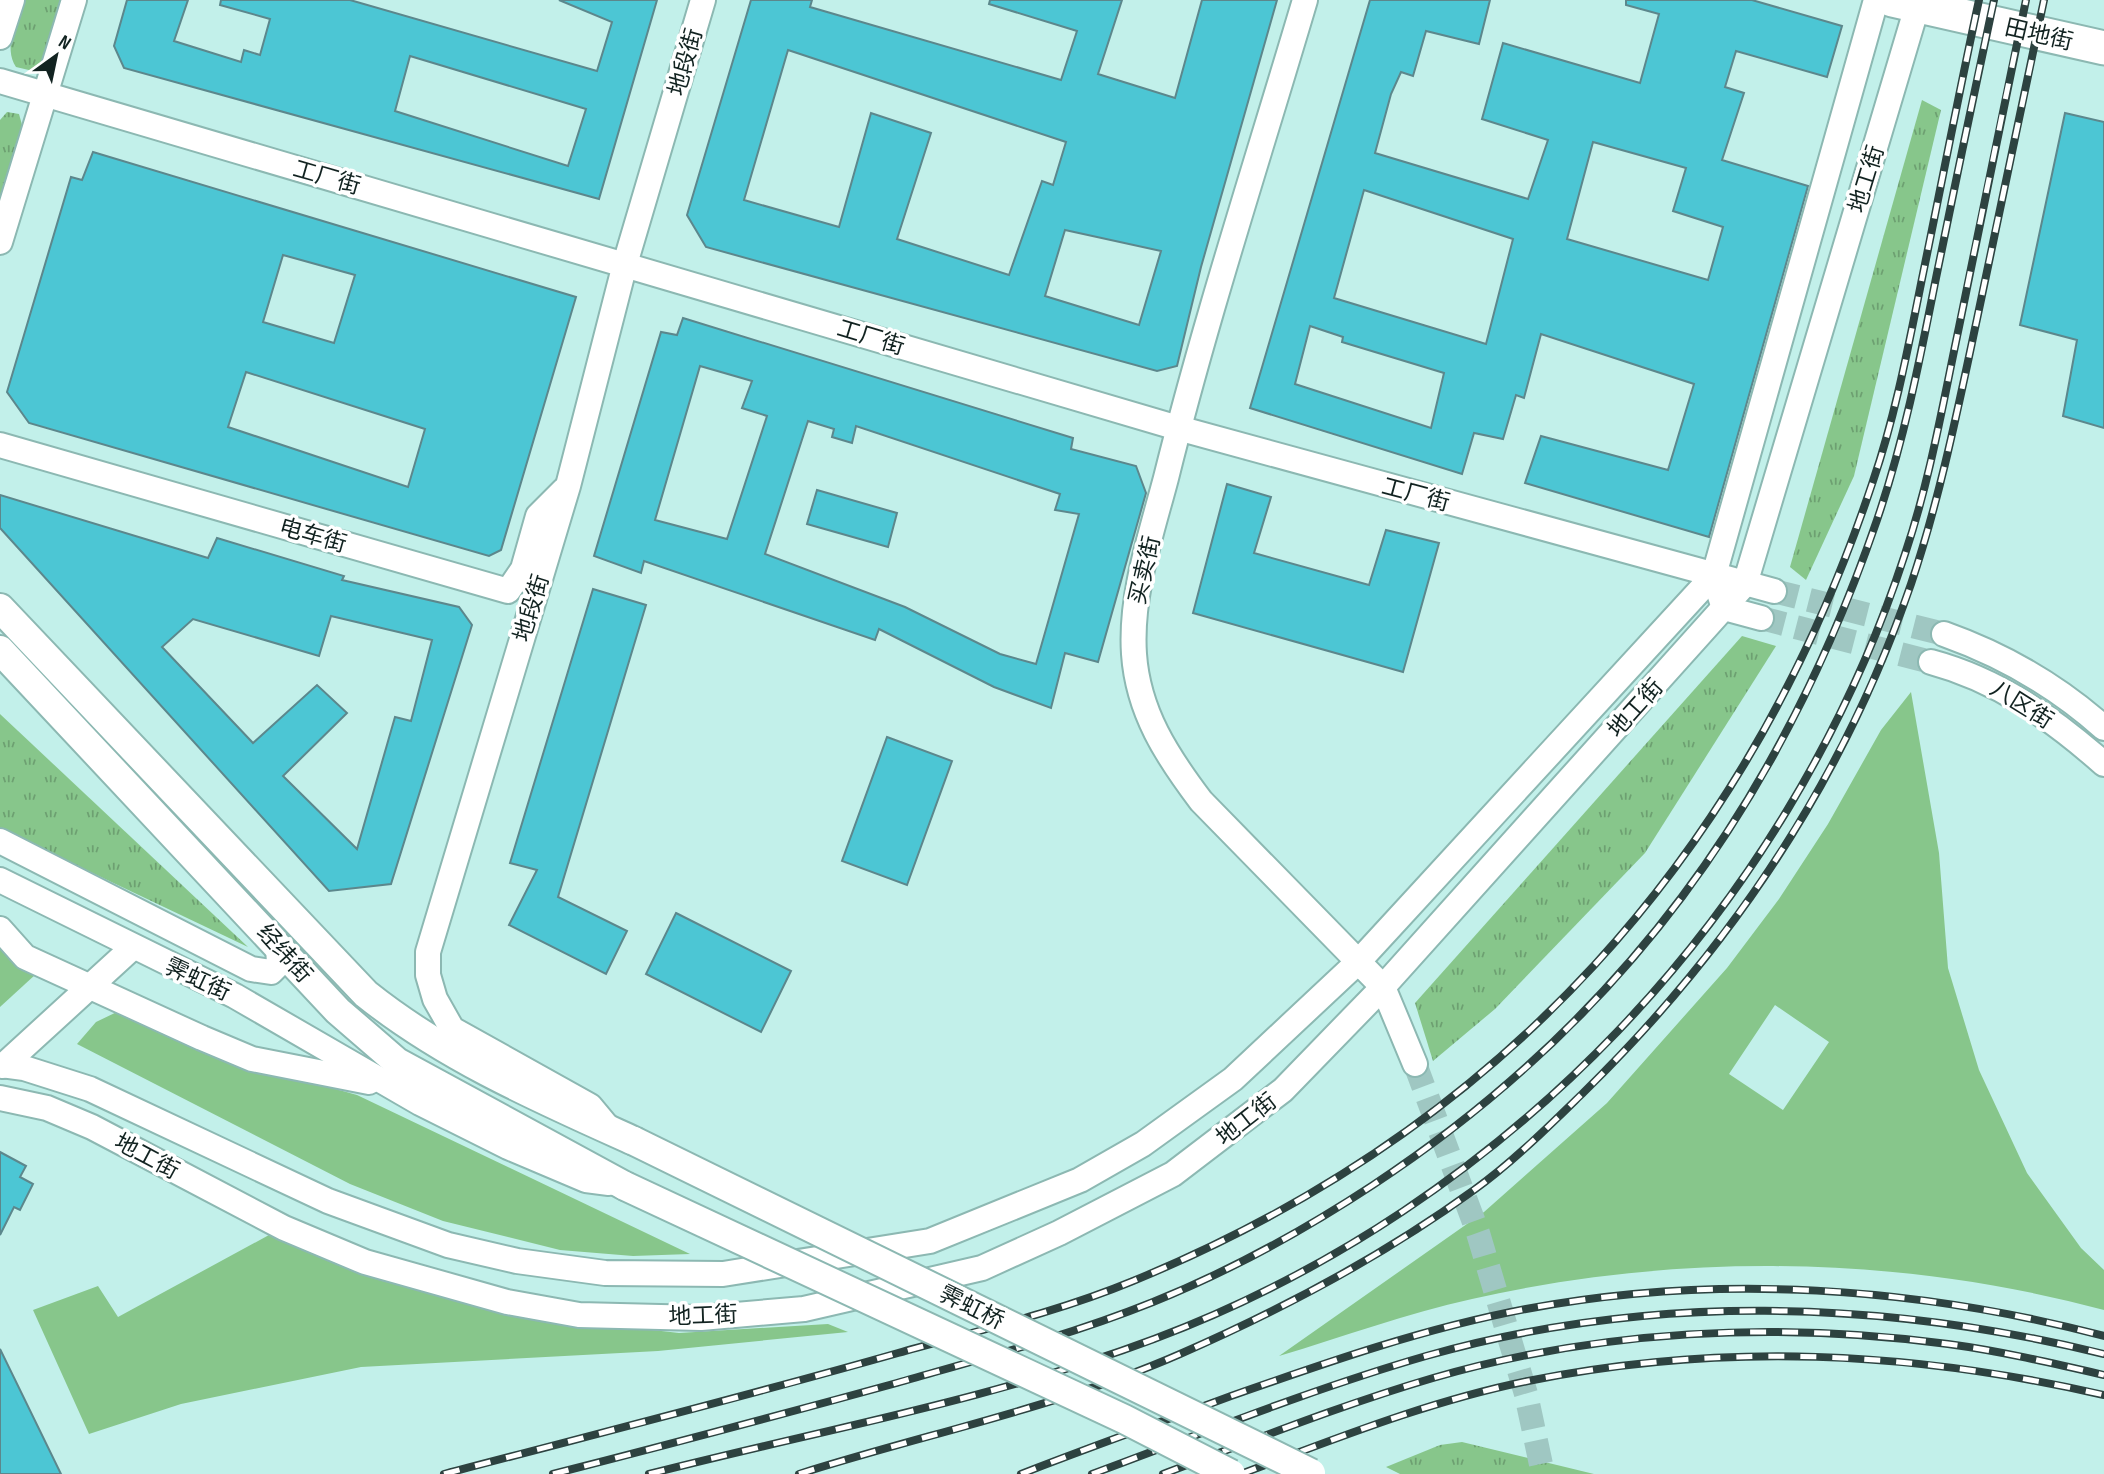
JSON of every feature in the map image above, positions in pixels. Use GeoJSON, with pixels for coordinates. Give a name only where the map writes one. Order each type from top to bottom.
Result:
{"type":"FeatureCollection","features":[{"type":"Feature","properties":{"kind":"highway","name":"田地街"},"geometry":{"type":"LineString","coordinates":[[1909,2],[2104,48]]}},
{"type":"Feature","properties":{"kind":"main road"},"geometry":{"type":"LineString","coordinates":[[0,37],[12,0]]}},
{"type":"Feature","properties":{"kind":"main road"},"geometry":{"type":"LineString","coordinates":[[0,242],[74,0]]}},
{"type":"Feature","properties":{"kind":"main road","name":"地段街"},"geometry":{"type":"LineString","coordinates":[[622,1136],[590,1106],[452,1029],[435,999],[428,975],[428,952],[568,486],[625,264],[703,0]]}},
{"type":"Feature","properties":{"kind":"main road","name":"买卖街"},"geometry":{"type":"LineString","coordinates":[[1305,0],[1178,428],[1134,616],[1139,687],[1148,718],[1162,746],[1201,801],[1383,987],[1415,1064]]}},
{"type":"Feature","properties":{"kind":"main road","name":"地工街"},"geometry":{"type":"LineString","coordinates":[[2,1065],[24,1068],[90,1089],[328,1201],[448,1245],[528,1263],[605,1273],[723,1274],[930,1241],[1080,1180],[1143,1144],[1234,1079],[1360,961],[1714,575],[1876,0]]}},
{"type":"Feature","properties":{"kind":"main road","name":"地工街"},"geometry":{"type":"LineString","coordinates":[[0,1098],[47,1108],[92,1127],[284,1228],[365,1262],[412,1278],[507,1302],[579,1315],[701,1318],[804,1309],[982,1268],[1070,1228],[1173,1174],[1255,1115],[1283,1090],[1383,987],[1745,584],[1909,2]]}},
{"type":"Feature","properties":{"kind":"main road","name":"工厂街"},"geometry":{"type":"LineString","coordinates":[[0,81],[1178,428],[1774,591]]}},
{"type":"Feature","properties":{"kind":"main road","name":"电车街"},"geometry":{"type":"LineString","coordinates":[[0,445],[508,591],[523,569],[538,516],[568,486]]}},
{"type":"Feature","properties":{"kind":"main road"},"geometry":{"type":"LineString","coordinates":[[1714,575],[1724,608],[1762,618]]}},
{"type":"Feature","properties":{"kind":"main road","name":"经纬街"},"geometry":{"type":"LineString","coordinates":[[0,608],[366,994],[405,1026],[447,1052],[622,1136]]}},
{"type":"Feature","properties":{"kind":"main road","name":"八区街"},"geometry":{"type":"LineString","coordinates":[[1944,635],[1981,647],[2047,683],[2104,728]]}},
{"type":"Feature","properties":{"kind":"main road","name":"经纬街"},"geometry":{"type":"LineString","coordinates":[[0,650],[338,1012],[397,1062],[625,1186]]}},
{"type":"Feature","properties":{"kind":"main road","name":"八区街"},"geometry":{"type":"LineString","coordinates":[[1931,662],[1963,670],[2040,711],[2104,764]]}},
{"type":"Feature","properties":{"kind":"main road","name":"霁虹街"},"geometry":{"type":"LineString","coordinates":[[0,841],[251,969],[271,972],[279,964],[278,945]]}},
{"type":"Feature","properties":{"kind":"main road","name":"霁虹街"},"geometry":{"type":"LineString","coordinates":[[0,880],[132,948],[235,996],[390,1087],[508,1147],[586,1180],[625,1186]]}},
{"type":"Feature","properties":{"kind":"main road","name":"霁虹街"},"geometry":{"type":"LineString","coordinates":[[0,929],[25,957],[253,1059],[390,1087]]}},
{"type":"Feature","properties":{"kind":"main road"},"geometry":{"type":"LineString","coordinates":[[2,1065],[132,948]]}},
{"type":"Feature","properties":{"kind":"main road","name":"霁虹桥"},"geometry":{"type":"LineString","coordinates":[[622,1136],[1312,1474]]}},
{"type":"Feature","properties":{"kind":"main road","name":"霁虹桥"},"geometry":{"type":"LineString","coordinates":[[625,1186],[1124,1419],[1231,1474]]}},
{"type":"Feature","properties":{"kind":"green space"},"geometry":{"type":"Polygon","coordinates":[[[23,0],[64,0],[43,67],[33,71],[16,67],[12,59],[12,34],[23,0]]]}},
{"type":"Feature","properties":{"kind":"green space"},"geometry":{"type":"Polygon","coordinates":[[[1922,100],[1941,110],[1854,476],[1806,580],[1790,567],[1922,100]]]}},
{"type":"Feature","properties":{"kind":"green space"},"geometry":{"type":"Polygon","coordinates":[[[7,112],[19,114],[24,132],[0,212],[0,120],[7,112]]]}},
{"type":"Feature","properties":{"kind":"green space"},"geometry":{"type":"Polygon","coordinates":[[[1742,636],[1776,646],[1645,853],[1495,1009],[1433,1061],[1415,1003],[1742,636]]]}},
{"type":"Feature","properties":{"kind":"green space"},"geometry":{"type":"Polygon","coordinates":[[[1911,692],[1939,853],[1948,968],[1979,1070],[2027,1173],[2081,1248],[2104,1270],[2104,1310],[2027,1292],[1948,1278],[1789,1266],[1709,1267],[1629,1273],[1472,1299],[1399,1318],[1279,1356],[1484,1212],[1607,1103],[1727,968],[1779,899],[1828,824],[1881,730],[1911,692]],[[1775,1005],[1729,1074],[1783,1110],[1829,1042],[1775,1005]]]}},
{"type":"Feature","properties":{"kind":"green space"},"geometry":{"type":"Polygon","coordinates":[[[0,714],[248,947],[0,829],[0,714]]]}},
{"type":"Feature","properties":{"kind":"green space"},"geometry":{"type":"Polygon","coordinates":[[[0,937],[48,963],[0,1007],[0,937]]]}},
{"type":"Feature","properties":{"kind":"green space"},"geometry":{"type":"Polygon","coordinates":[[[121,1010],[228,1059],[357,1095],[690,1254],[633,1256],[560,1250],[443,1221],[350,1184],[77,1044],[96,1022],[121,1010]]]}},
{"type":"Feature","properties":{"kind":"green space"},"geometry":{"type":"Polygon","coordinates":[[[269,1235],[373,1276],[444,1297],[522,1315],[679,1333],[828,1324],[848,1332],[658,1351],[361,1367],[181,1404],[89,1434],[33,1310],[98,1286],[118,1317],[269,1235]]]}},
{"type":"Feature","properties":{"kind":"green space"},"geometry":{"type":"Polygon","coordinates":[[[1462,1442],[1594,1474],[1400,1474],[1386,1467],[1440,1445],[1462,1442]]]}},
{"type":"Feature","properties":{"kind":"building"},"geometry":{"type":"Polygon","coordinates":[[[127,0],[188,0],[174,41],[241,62],[244,50],[260,55],[270,19],[220,5],[221,0],[350,0],[597,71],[612,22],[559,0],[657,0],[599,199],[124,68],[114,46],[127,0]],[[410,56],[395,111],[568,166],[586,109],[410,56]]]}},
{"type":"Feature","properties":{"kind":"building"},"geometry":{"type":"Polygon","coordinates":[[[751,0],[812,0],[810,7],[1061,80],[1077,31],[989,4],[990,0],[1122,0],[1098,74],[1175,98],[1202,0],[1277,0],[1201,267],[1177,366],[1157,371],[706,247],[687,215],[751,0]],[[788,50],[744,200],[839,227],[871,113],[931,133],[897,239],[1009,275],[1042,181],[1053,185],[1066,142],[788,50]],[[1065,230],[1045,296],[1139,325],[1161,251],[1065,230]]]}},
{"type":"Feature","properties":{"kind":"building"},"geometry":{"type":"Polygon","coordinates":[[[1370,0],[1490,0],[1479,44],[1426,31],[1413,76],[1401,72],[1391,94],[1375,153],[1528,199],[1548,140],[1482,119],[1503,43],[1640,83],[1659,14],[1626,5],[1626,0],[1752,0],[1842,26],[1827,77],[1736,51],[1725,87],[1744,93],[1722,160],[1808,186],[1709,537],[1525,483],[1541,436],[1668,470],[1694,384],[1541,334],[1524,398],[1516,395],[1503,439],[1474,433],[1462,474],[1250,408],[1370,0]],[[1593,142],[1567,239],[1708,280],[1723,227],[1673,211],[1686,168],[1593,142]],[[1364,190],[1334,298],[1486,344],[1513,239],[1364,190]],[[1310,326],[1295,384],[1431,428],[1444,373],[1342,342],[1343,337],[1310,326]]]}},
{"type":"Feature","properties":{"kind":"building"},"geometry":{"type":"Polygon","coordinates":[[[2065,113],[2104,122],[2104,428],[2063,416],[2077,340],[2020,325],[2065,113]]]}},
{"type":"Feature","properties":{"kind":"building"},"geometry":{"type":"Polygon","coordinates":[[[93,152],[576,297],[501,550],[489,556],[29,423],[7,392],[71,177],[82,180],[93,152]],[[283,255],[263,322],[334,343],[355,275],[283,255]],[[246,372],[228,427],[408,487],[425,429],[246,372]]]}},
{"type":"Feature","properties":{"kind":"building"},"geometry":{"type":"Polygon","coordinates":[[[683,318],[1073,438],[1071,449],[1136,466],[1146,493],[1098,662],[1065,653],[1051,708],[994,687],[879,629],[875,640],[644,561],[641,573],[594,556],[661,332],[677,335],[683,318]],[[700,366],[655,520],[727,539],[767,416],[742,408],[752,381],[700,366]],[[808,421],[765,554],[905,607],[1000,654],[1036,664],[1079,514],[1055,510],[1060,494],[856,426],[852,443],[832,437],[834,429],[808,421]]]}},
{"type":"Feature","properties":{"kind":"building"},"geometry":{"type":"Polygon","coordinates":[[[1227,484],[1271,497],[1254,553],[1369,585],[1386,530],[1439,543],[1403,672],[1193,613],[1227,484]]]}},
{"type":"Feature","properties":{"kind":"building"},"geometry":{"type":"Polygon","coordinates":[[[817,490],[897,513],[888,547],[807,524],[817,490]]]}},
{"type":"Feature","properties":{"kind":"building"},"geometry":{"type":"Polygon","coordinates":[[[0,495],[208,558],[217,538],[344,576],[342,580],[459,607],[472,625],[391,884],[329,891],[0,528],[0,495]],[[331,616],[319,656],[193,619],[162,647],[253,743],[317,685],[347,713],[283,776],[357,849],[395,717],[411,721],[432,640],[331,616]]]}},
{"type":"Feature","properties":{"kind":"building"},"geometry":{"type":"Polygon","coordinates":[[[593,589],[646,605],[558,897],[627,931],[606,974],[509,925],[537,870],[510,863],[593,589]]]}},
{"type":"Feature","properties":{"kind":"building"},"geometry":{"type":"Polygon","coordinates":[[[887,737],[952,761],[907,885],[842,861],[887,737]]]}},
{"type":"Feature","properties":{"kind":"building"},"geometry":{"type":"Polygon","coordinates":[[[676,913],[791,971],[761,1032],[646,974],[676,913]]]}},
{"type":"Feature","properties":{"kind":"building"},"geometry":{"type":"Polygon","coordinates":[[[0,1152],[26,1166],[20,1177],[33,1184],[20,1210],[14,1207],[0,1235],[0,1152]]]}},
{"type":"Feature","properties":{"kind":"building"},"geometry":{"type":"Polygon","coordinates":[[[0,1349],[61,1474],[0,1474],[0,1349]]]}},
{"type":"Feature","properties":{"kind":"tunnel"},"geometry":{"type":"LineString","coordinates":[[1774,591],[1944,634]]}},
{"type":"Feature","properties":{"kind":"tunnel"},"geometry":{"type":"LineString","coordinates":[[1761,618],[1931,662]]}},
{"type":"Feature","properties":{"kind":"tunnel"},"geometry":{"type":"LineString","coordinates":[[1415,1064],[1478,1233],[1526,1394],[1543,1474]]}},
{"type":"Feature","properties":{"kind":"railway"},"geometry":{"type":"LineString","coordinates":[[444,1474],[987,1329],[1105,1292],[1265,1219],[1386,1145],[1496,1061],[1594,965],[1681,860],[1756,743],[1820,617],[1873,481],[1896,401],[1979,0]]}},
{"type":"Feature","properties":{"kind":"railway"},"geometry":{"type":"LineString","coordinates":[[553,1474],[851,1396],[1089,1326],[1153,1302],[1266,1249],[1347,1202],[1462,1121],[1543,1052],[1616,977],[1682,897],[1741,811],[1792,720],[1838,623],[1877,520],[1903,430],[1994,0]]}},
{"type":"Feature","properties":{"kind":"railway"},"geometry":{"type":"LineString","coordinates":[[649,1474],[1030,1380],[1154,1339],[1283,1282],[1403,1211],[1515,1127],[1618,1031],[1709,925],[1788,809],[1854,685],[1905,554],[1922,498],[2026,0]]}},
{"type":"Feature","properties":{"kind":"railway"},"geometry":{"type":"LineString","coordinates":[[799,1474],[1039,1405],[1134,1373],[1218,1337],[1332,1280],[1404,1237],[1503,1168],[1584,1092],[1687,980],[1734,920],[1817,793],[1884,656],[1911,584],[1940,486],[2044,0]]}},
{"type":"Feature","properties":{"kind":"railway"},"geometry":{"type":"LineString","coordinates":[[1021,1474],[1231,1396],[1377,1347],[1488,1317],[1598,1298],[1671,1291],[1744,1289],[1890,1296],[2033,1319],[2104,1336]]}},
{"type":"Feature","properties":{"kind":"railway"},"geometry":{"type":"LineString","coordinates":[[1092,1474],[1383,1369],[1510,1336],[1595,1321],[1679,1313],[1765,1311],[1850,1314],[1935,1322],[2104,1354]]}},
{"type":"Feature","properties":{"kind":"railway"},"geometry":{"type":"LineString","coordinates":[[1163,1474],[1331,1412],[1433,1378],[1559,1349],[1624,1340],[1754,1332],[1884,1337],[1987,1350],[2104,1375]]}},
{"type":"Feature","properties":{"kind":"railway"},"geometry":{"type":"LineString","coordinates":[[1241,1474],[1383,1422],[1491,1389],[1601,1369],[1673,1361],[1745,1357],[1888,1361],[2032,1380],[2104,1395]]}}]}
